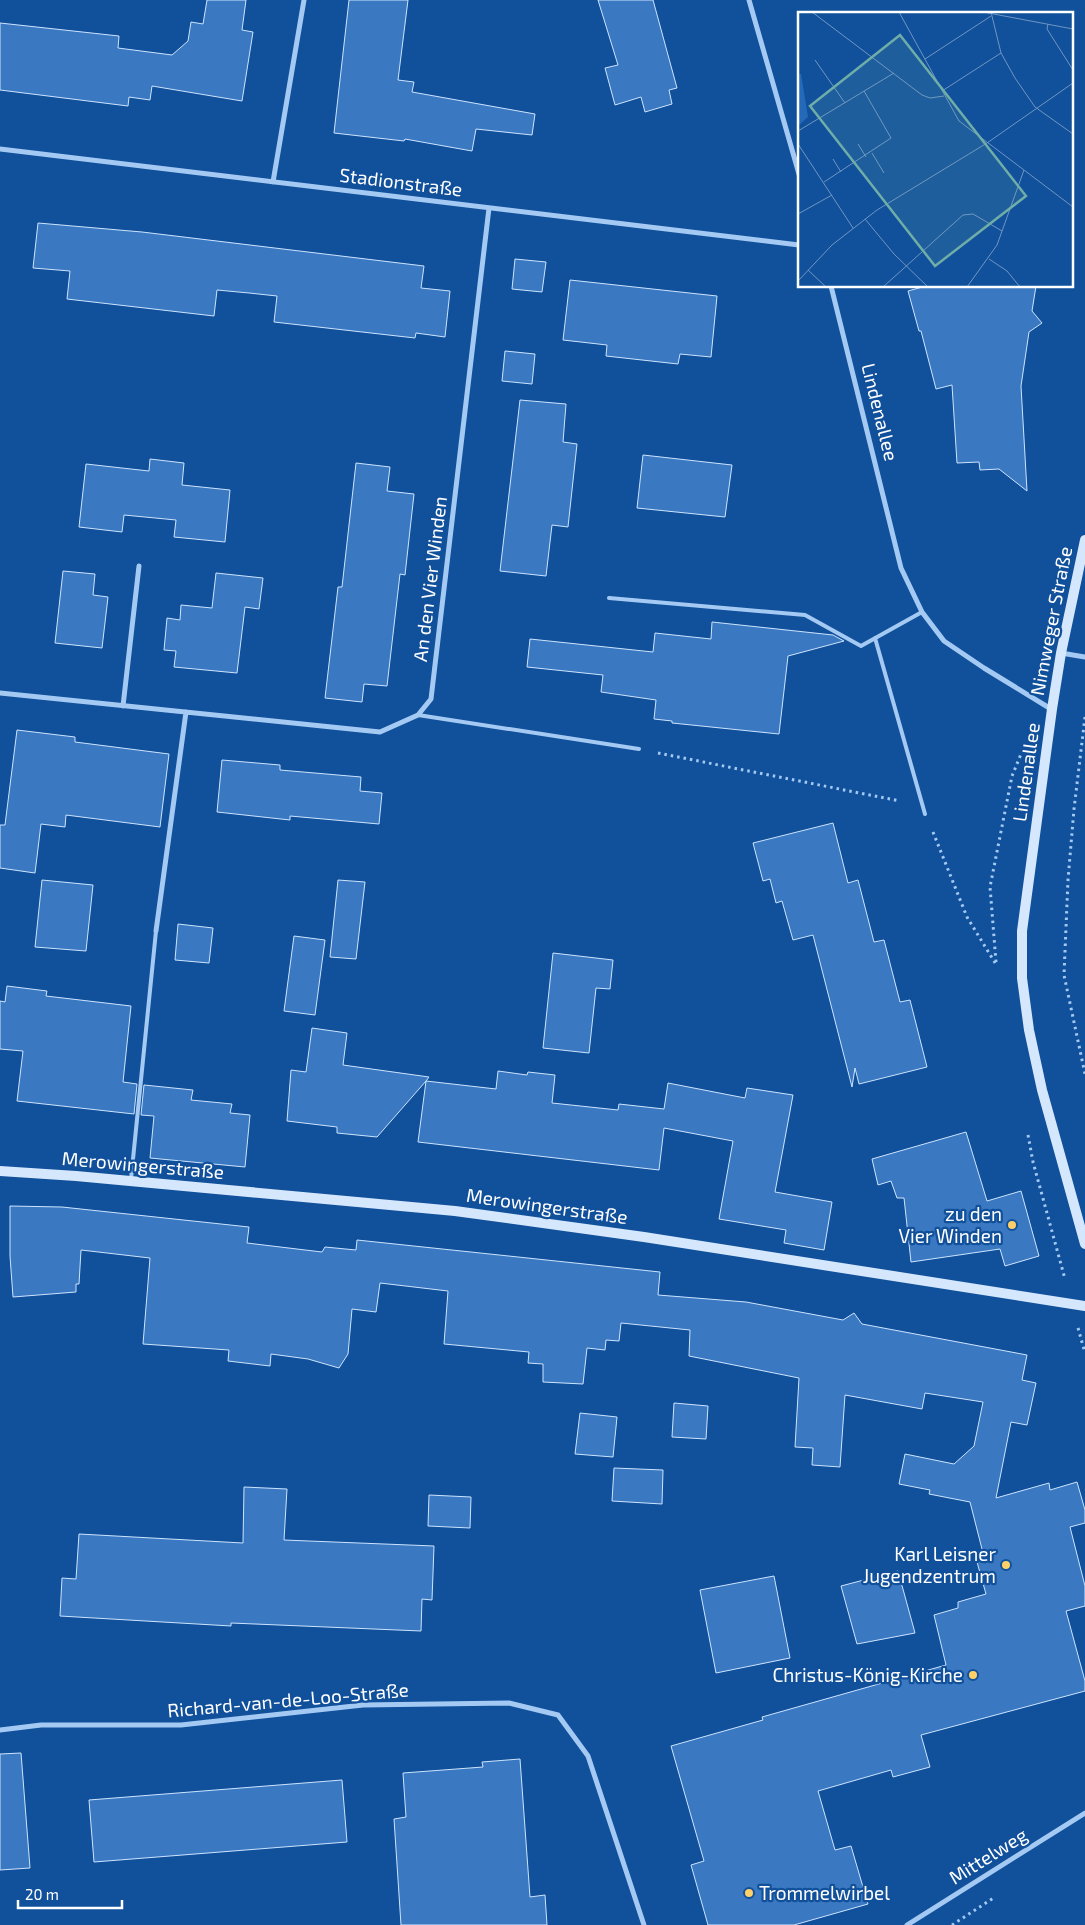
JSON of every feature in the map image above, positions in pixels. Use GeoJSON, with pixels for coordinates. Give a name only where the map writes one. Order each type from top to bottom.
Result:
{"type":"FeatureCollection","features":[{"type":"Feature","properties":{"kind":"street"},"geometry":{"type":"LineString","coordinates":[[273,182],[304,0]]}},
{"type":"Feature","properties":{"kind":"street"},"geometry":{"type":"LineString","coordinates":[[749,0],[798,171]]}},
{"type":"Feature","properties":{"kind":"street","name":"Stadionstraße"},"geometry":{"type":"LineString","coordinates":[[0,149],[798,244]]}},
{"type":"Feature","properties":{"kind":"street","name":"An den Vier Winden"},"geometry":{"type":"LineString","coordinates":[[418,715],[431,699],[488,208]]}},
{"type":"Feature","properties":{"kind":"street","name":"Lindenallee"},"geometry":{"type":"LineString","coordinates":[[831,288],[900,568],[922,612],[944,641],[984,668],[1052,709],[1022,932],[1022,978],[1029,1030],[1042,1090],[1085,1244]]}},
{"type":"Feature","properties":{"kind":"street","name":"Nimweger Straße"},"geometry":{"type":"LineString","coordinates":[[1052,709],[1061,653],[1085,540]]}},
{"type":"Feature","properties":{"kind":"street"},"geometry":{"type":"LineString","coordinates":[[123,706],[139,566]]}},
{"type":"Feature","properties":{"kind":"street"},"geometry":{"type":"LineString","coordinates":[[1061,653],[1085,657]]}},
{"type":"Feature","properties":{"kind":"street"},"geometry":{"type":"LineString","coordinates":[[0,693],[380,732],[418,715]]}},
{"type":"Feature","properties":{"kind":"street"},"geometry":{"type":"LineString","coordinates":[[156,931],[186,712]]}},
{"type":"Feature","properties":{"kind":"street","name":"Merowingerstraße"},"geometry":{"type":"LineString","coordinates":[[0,1171],[455,1211],[644,1237],[1085,1306]]}},
{"type":"Feature","properties":{"kind":"street","name":"Richard-van-de-Loo-Straße"},"geometry":{"type":"LineString","coordinates":[[0,1730],[41,1725],[182,1725],[363,1705],[509,1703],[558,1715],[588,1756],[644,1925]]}},
{"type":"Feature","properties":{"kind":"street","name":"Mittelweg"},"geometry":{"type":"LineString","coordinates":[[907,1925],[1085,1813]]}},
{"type":"Feature","properties":{"kind":"lane"},"geometry":{"type":"LineString","coordinates":[[609,598],[805,615],[861,646],[922,612]]}},
{"type":"Feature","properties":{"kind":"lane"},"geometry":{"type":"LineString","coordinates":[[875,638],[926,814]]}},
{"type":"Feature","properties":{"kind":"lane"},"geometry":{"type":"LineString","coordinates":[[418,715],[639,749]]}},
{"type":"Feature","properties":{"kind":"lane"},"geometry":{"type":"LineString","coordinates":[[130,1181],[156,931]]}},
{"type":"Feature","properties":{"kind":"path"},"geometry":{"type":"LineString","coordinates":[[1085,718],[1068,880],[1064,975],[1085,1074]]}},
{"type":"Feature","properties":{"kind":"path"},"geometry":{"type":"LineString","coordinates":[[639,749],[904,802],[922,799]]}},
{"type":"Feature","properties":{"kind":"path"},"geometry":{"type":"LineString","coordinates":[[926,814],[967,917],[997,966]]}},
{"type":"Feature","properties":{"kind":"building"},"geometry":{"type":"Polygon","coordinates":[[[207,0],[246,0],[242,30],[253,32],[242,101],[152,86],[150,100],[129,97],[128,106],[0,90],[0,23],[119,36],[118,48],[172,55],[188,41],[191,22],[203,24],[207,0]]]}},
{"type":"Feature","properties":{"kind":"building"},"geometry":{"type":"Polygon","coordinates":[[[349,0],[408,0],[398,80],[414,82],[412,92],[535,114],[532,135],[476,129],[472,151],[405,139],[404,141],[334,133],[349,0]]]}},
{"type":"Feature","properties":{"kind":"building"},"geometry":{"type":"Polygon","coordinates":[[[598,0],[653,0],[677,88],[669,90],[672,104],[645,112],[641,97],[615,105],[605,68],[618,65],[598,0]]]}},
{"type":"Feature","properties":{"kind":"building"},"geometry":{"type":"Polygon","coordinates":[[[38,223],[142,232],[424,266],[421,288],[450,291],[445,337],[416,333],[415,338],[274,322],[277,296],[249,293],[217,290],[214,316],[67,299],[70,271],[33,268],[38,223]]]}},
{"type":"Feature","properties":{"kind":"building"},"geometry":{"type":"Polygon","coordinates":[[[515,259],[546,262],[542,292],[512,289],[515,259]]]}},
{"type":"Feature","properties":{"kind":"building"},"geometry":{"type":"Polygon","coordinates":[[[570,280],[717,296],[711,357],[680,354],[678,364],[606,356],[607,345],[563,340],[570,280]]]}},
{"type":"Feature","properties":{"kind":"building"},"geometry":{"type":"Polygon","coordinates":[[[919,288],[1036,288],[1032,311],[1042,323],[1029,332],[1021,386],[1027,491],[999,469],[980,470],[979,462],[957,463],[952,385],[936,389],[921,331],[919,331],[908,291],[919,288]]]}},
{"type":"Feature","properties":{"kind":"building"},"geometry":{"type":"Polygon","coordinates":[[[505,351],[535,354],[532,384],[502,381],[505,351]]]}},
{"type":"Feature","properties":{"kind":"building"},"geometry":{"type":"Polygon","coordinates":[[[520,400],[566,404],[563,442],[577,444],[568,527],[552,525],[546,576],[500,571],[520,400]]]}},
{"type":"Feature","properties":{"kind":"building"},"geometry":{"type":"Polygon","coordinates":[[[643,455],[732,465],[725,517],[637,508],[643,455]]]}},
{"type":"Feature","properties":{"kind":"building"},"geometry":{"type":"Polygon","coordinates":[[[150,459],[184,463],[182,485],[230,490],[225,542],[174,537],[176,520],[124,515],[122,532],[79,527],[86,464],[149,471],[150,459]]]}},
{"type":"Feature","properties":{"kind":"building"},"geometry":{"type":"Polygon","coordinates":[[[356,463],[390,467],[387,491],[414,494],[405,575],[400,574],[387,686],[364,684],[362,702],[325,698],[338,587],[342,587],[356,463]]]}},
{"type":"Feature","properties":{"kind":"building"},"geometry":{"type":"Polygon","coordinates":[[[63,571],[95,574],[93,595],[108,597],[102,648],[55,643],[63,571]]]}},
{"type":"Feature","properties":{"kind":"building"},"geometry":{"type":"Polygon","coordinates":[[[216,573],[263,578],[259,609],[245,607],[237,673],[174,667],[176,651],[164,650],[167,618],[180,620],[181,605],[212,608],[216,573]]]}},
{"type":"Feature","properties":{"kind":"building"},"geometry":{"type":"Polygon","coordinates":[[[712,622],[833,635],[844,641],[788,656],[779,734],[672,723],[672,721],[654,719],[656,700],[601,692],[603,675],[527,667],[530,639],[653,652],[655,633],[711,639],[712,622]]]}},
{"type":"Feature","properties":{"kind":"building"},"geometry":{"type":"Polygon","coordinates":[[[17,730],[75,737],[75,742],[169,754],[160,827],[66,815],[65,827],[41,824],[35,873],[0,868],[0,825],[5,825],[17,730]]]}},
{"type":"Feature","properties":{"kind":"building"},"geometry":{"type":"Polygon","coordinates":[[[222,760],[280,765],[280,770],[361,777],[360,791],[382,793],[379,824],[290,816],[290,820],[217,812],[222,760]]]}},
{"type":"Feature","properties":{"kind":"building"},"geometry":{"type":"Polygon","coordinates":[[[833,823],[848,883],[858,880],[874,942],[884,940],[900,1002],[910,1000],[927,1067],[859,1084],[855,1068],[852,1087],[813,935],[793,940],[782,901],[776,903],[770,879],[763,881],[753,843],[833,823]]]}},
{"type":"Feature","properties":{"kind":"building"},"geometry":{"type":"Polygon","coordinates":[[[42,880],[93,885],[86,951],[35,947],[42,880]]]}},
{"type":"Feature","properties":{"kind":"building"},"geometry":{"type":"Polygon","coordinates":[[[338,880],[365,882],[356,959],[330,957],[338,880]]]}},
{"type":"Feature","properties":{"kind":"building"},"geometry":{"type":"Polygon","coordinates":[[[178,924],[213,928],[209,963],[175,960],[178,924]]]}},
{"type":"Feature","properties":{"kind":"building"},"geometry":{"type":"Polygon","coordinates":[[[294,936],[325,940],[315,1015],[284,1011],[294,936]]]}},
{"type":"Feature","properties":{"kind":"building"},"geometry":{"type":"Polygon","coordinates":[[[553,953],[613,960],[610,989],[596,988],[589,1053],[543,1048],[553,953]]]}},
{"type":"Feature","properties":{"kind":"building"},"geometry":{"type":"Polygon","coordinates":[[[7,986],[47,991],[46,996],[131,1006],[123,1082],[137,1084],[134,1114],[17,1101],[23,1051],[0,1049],[0,1001],[5,1002],[7,986]]]}},
{"type":"Feature","properties":{"kind":"building"},"geometry":{"type":"Polygon","coordinates":[[[312,1028],[347,1033],[343,1065],[429,1077],[377,1137],[337,1133],[337,1127],[287,1121],[291,1070],[306,1072],[312,1028]]]}},
{"type":"Feature","properties":{"kind":"building"},"geometry":{"type":"Polygon","coordinates":[[[498,1071],[527,1075],[528,1072],[555,1075],[552,1103],[618,1110],[619,1104],[664,1109],[668,1083],[745,1098],[747,1088],[793,1095],[775,1192],[832,1202],[824,1250],[784,1243],[786,1230],[719,1219],[733,1141],[664,1128],[659,1170],[418,1142],[426,1081],[496,1089],[498,1071]]]}},
{"type":"Feature","properties":{"kind":"building"},"geometry":{"type":"Polygon","coordinates":[[[144,1085],[193,1090],[191,1100],[232,1104],[230,1113],[250,1115],[245,1167],[150,1158],[154,1116],[141,1115],[144,1085]]]}},
{"type":"Feature","properties":{"kind":"building"},"geometry":{"type":"Polygon","coordinates":[[[966,1132],[987,1201],[1021,1191],[1039,1256],[1005,1266],[1000,1249],[911,1262],[904,1198],[897,1198],[891,1181],[878,1185],[872,1159],[966,1132]]]}},
{"type":"Feature","properties":{"kind":"building"},"geometry":{"type":"Polygon","coordinates":[[[10,1206],[62,1207],[249,1227],[247,1243],[322,1252],[325,1247],[356,1250],[357,1240],[660,1272],[658,1295],[746,1302],[843,1320],[854,1313],[862,1324],[1027,1355],[1022,1380],[1036,1383],[1027,1425],[1011,1422],[996,1498],[1049,1483],[1050,1490],[1077,1482],[1085,1510],[1085,1523],[1070,1527],[1085,1586],[1085,1606],[1066,1611],[1085,1681],[1085,1691],[921,1735],[930,1767],[893,1777],[891,1770],[818,1791],[835,1850],[851,1846],[868,1904],[794,1925],[708,1925],[691,1865],[704,1861],[671,1746],[763,1720],[762,1717],[946,1665],[934,1615],[958,1608],[958,1602],[986,1594],[975,1555],[983,1553],[970,1502],[929,1494],[930,1490],[899,1484],[905,1454],[954,1464],[974,1446],[983,1402],[925,1393],[922,1409],[845,1395],[840,1467],[812,1465],[813,1448],[795,1447],[799,1378],[689,1356],[690,1330],[621,1323],[619,1341],[606,1340],[605,1350],[587,1348],[583,1384],[543,1382],[543,1364],[528,1363],[529,1352],[444,1344],[448,1291],[380,1283],[376,1312],[352,1309],[348,1354],[339,1368],[308,1359],[271,1354],[270,1366],[228,1361],[229,1350],[143,1344],[150,1258],[81,1250],[79,1284],[76,1284],[76,1292],[13,1297],[10,1256],[10,1206]]]}},
{"type":"Feature","properties":{"kind":"building"},"geometry":{"type":"Polygon","coordinates":[[[674,1403],[708,1406],[706,1439],[672,1437],[674,1403]]]}},
{"type":"Feature","properties":{"kind":"building"},"geometry":{"type":"Polygon","coordinates":[[[580,1413],[617,1417],[613,1457],[575,1454],[580,1413]]]}},
{"type":"Feature","properties":{"kind":"building"},"geometry":{"type":"Polygon","coordinates":[[[614,1468],[663,1470],[662,1504],[612,1501],[614,1468]]]}},
{"type":"Feature","properties":{"kind":"building"},"geometry":{"type":"Polygon","coordinates":[[[244,1487],[287,1489],[284,1540],[434,1546],[432,1600],[422,1599],[421,1631],[231,1623],[231,1626],[60,1616],[62,1578],[76,1579],[79,1534],[243,1543],[244,1487]]]}},
{"type":"Feature","properties":{"kind":"building"},"geometry":{"type":"Polygon","coordinates":[[[429,1495],[471,1497],[470,1528],[428,1526],[429,1495]]]}},
{"type":"Feature","properties":{"kind":"building"},"geometry":{"type":"Polygon","coordinates":[[[898,1571],[915,1633],[857,1644],[841,1586],[898,1571]]]}},
{"type":"Feature","properties":{"kind":"building"},"geometry":{"type":"Polygon","coordinates":[[[774,1576],[790,1658],[716,1673],[700,1590],[774,1576]]]}},
{"type":"Feature","properties":{"kind":"building"},"geometry":{"type":"Polygon","coordinates":[[[21,1753],[30,1868],[0,1870],[0,1754],[21,1753]]]}},
{"type":"Feature","properties":{"kind":"building"},"geometry":{"type":"Polygon","coordinates":[[[520,1759],[530,1897],[545,1895],[547,1925],[401,1925],[394,1819],[406,1817],[403,1773],[483,1767],[482,1762],[520,1759]]]}},
{"type":"Feature","properties":{"kind":"building"},"geometry":{"type":"Polygon","coordinates":[[[342,1780],[347,1842],[94,1862],[89,1800],[342,1780]]]}},
{"type":"Feature","properties":{"kind":"place","name":"zu den Vier Winden"},"geometry":{"type":"Point","coordinates":[1012,1225]}},
{"type":"Feature","properties":{"kind":"place","name":"Karl Leisner Jugendzentrum"},"geometry":{"type":"Point","coordinates":[1006,1565]}},
{"type":"Feature","properties":{"kind":"place","name":"Christus-König-Kirche"},"geometry":{"type":"Point","coordinates":[973,1675]}},
{"type":"Feature","properties":{"kind":"place","name":"Trommelwirbel"},"geometry":{"type":"Point","coordinates":[749,1893]}}]}
